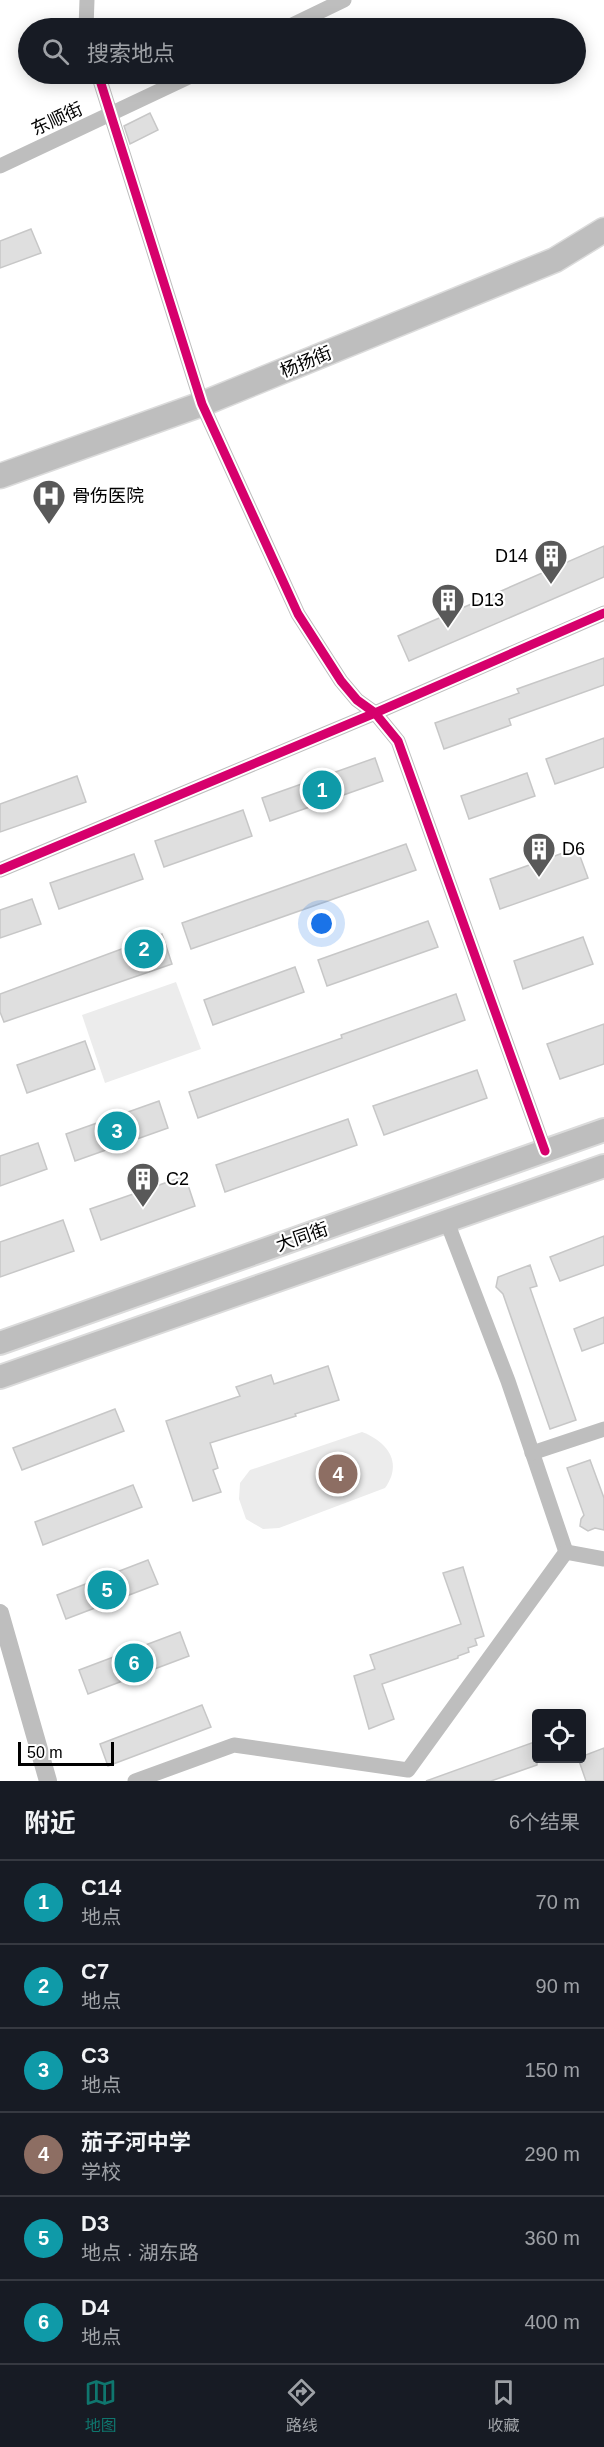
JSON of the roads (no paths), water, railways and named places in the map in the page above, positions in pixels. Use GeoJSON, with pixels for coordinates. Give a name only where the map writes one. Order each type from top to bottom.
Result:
{"type":"FeatureCollection","features":[{"type":"Feature","properties":{"kind":"highway","name":"杨扬街"},"geometry":{"type":"LineString","coordinates":[[0,476],[202,404],[555,260],[604,230]]}},
{"type":"Feature","properties":{"kind":"main road","name":"大同街"},"geometry":{"type":"LineString","coordinates":[[0,1343],[604,1131]]}},
{"type":"Feature","properties":{"kind":"main road","name":"大同街"},"geometry":{"type":"LineString","coordinates":[[0,1377],[604,1166]]}},
{"type":"Feature","properties":{"kind":"street"},"geometry":{"type":"LineString","coordinates":[[86,18],[87,0]]}},
{"type":"Feature","properties":{"kind":"street"},"geometry":{"type":"LineString","coordinates":[[307,18],[344,0]]}},
{"type":"Feature","properties":{"kind":"street"},"geometry":{"type":"LineString","coordinates":[[101,84],[202,404],[298,614],[342,681],[357,700],[375,713],[398,741],[545,1151]]}},
{"type":"Feature","properties":{"kind":"street","name":"东顺街"},"geometry":{"type":"LineString","coordinates":[[0,166],[175,84]]}},
{"type":"Feature","properties":{"kind":"street"},"geometry":{"type":"LineString","coordinates":[[0,870],[375,713],[604,613]]}},
{"type":"Feature","properties":{"kind":"street"},"geometry":{"type":"LineString","coordinates":[[447,1222],[508,1381],[566,1552]]}},
{"type":"Feature","properties":{"kind":"street"},"geometry":{"type":"LineString","coordinates":[[531,1453],[604,1429]]}},
{"type":"Feature","properties":{"kind":"street"},"geometry":{"type":"LineString","coordinates":[[566,1552],[604,1559]]}},
{"type":"Feature","properties":{"kind":"street"},"geometry":{"type":"LineString","coordinates":[[135,1781],[234,1746],[410,1776],[566,1552]]}},
{"type":"Feature","properties":{"kind":"street"},"geometry":{"type":"LineString","coordinates":[[0,1613],[48,1781]]}},
{"type":"Feature","properties":{"kind":"place","name":"骨伤医院"},"geometry":{"type":"Point","coordinates":[49,525]}},
{"type":"Feature","properties":{"kind":"place","name":"D14"},"geometry":{"type":"Point","coordinates":[551,585]}},
{"type":"Feature","properties":{"kind":"place","name":"D13"},"geometry":{"type":"Point","coordinates":[448,629]}},
{"type":"Feature","properties":{"kind":"place","name":"C14"},"geometry":{"type":"Point","coordinates":[322,790]}},
{"type":"Feature","properties":{"kind":"place","name":"D6"},"geometry":{"type":"Point","coordinates":[539,878]}},
{"type":"Feature","properties":{"kind":"place","name":"C7"},"geometry":{"type":"Point","coordinates":[144,949]}},
{"type":"Feature","properties":{"kind":"place","name":"C3"},"geometry":{"type":"Point","coordinates":[117,1131]}},
{"type":"Feature","properties":{"kind":"place","name":"C2"},"geometry":{"type":"Point","coordinates":[143,1208]}},
{"type":"Feature","properties":{"kind":"place","name":"茄子河中学"},"geometry":{"type":"Point","coordinates":[338,1474]}},
{"type":"Feature","properties":{"kind":"place","name":"D3"},"geometry":{"type":"Point","coordinates":[107,1590]}},
{"type":"Feature","properties":{"kind":"place","name":"D4"},"geometry":{"type":"Point","coordinates":[134,1663]}}]}
